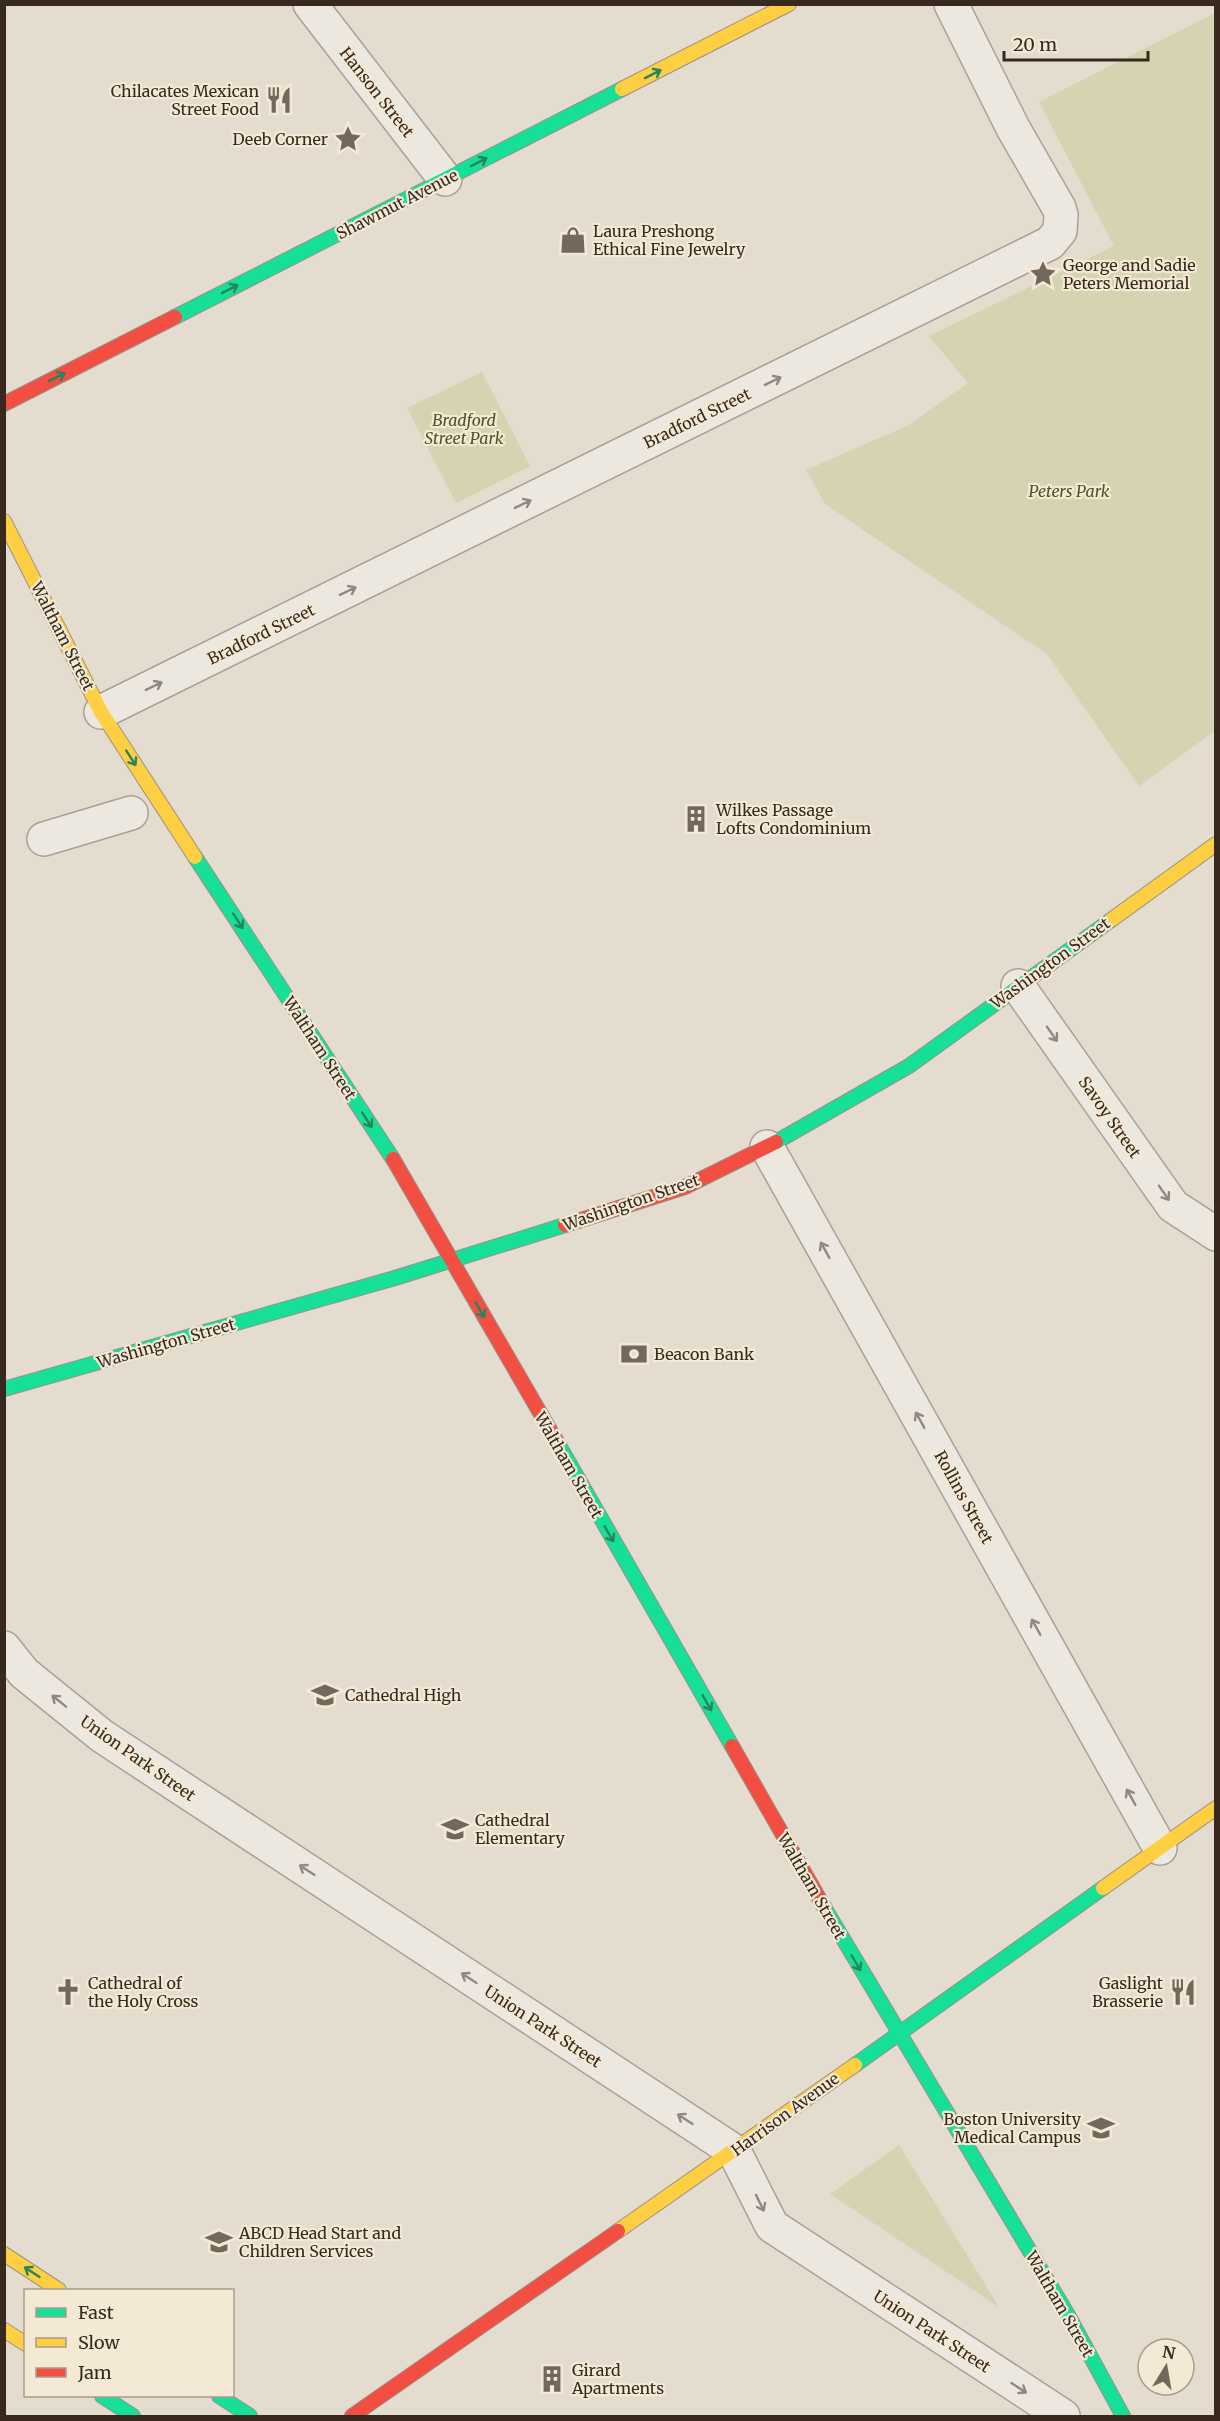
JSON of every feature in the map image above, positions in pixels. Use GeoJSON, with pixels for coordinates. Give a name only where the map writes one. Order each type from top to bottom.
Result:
{"type":"FeatureCollection","features":[{"type":"Feature","properties":{"kind":"main road","name":"Shawmut Avenue"},"geometry":{"type":"LineString","coordinates":[[4,404],[789,4]]}},
{"type":"Feature","properties":{"kind":"main road","name":"Waltham Street"},"geometry":{"type":"LineString","coordinates":[[4,521],[101,711],[402,1173],[897,2033],[1068,2315],[1123,2416]]}},
{"type":"Feature","properties":{"kind":"main road","name":"Washington Street"},"geometry":{"type":"LineString","coordinates":[[4,1389],[395,1278],[685,1187],[767,1147],[909,1066],[1215,844]]}},
{"type":"Feature","properties":{"kind":"main road","name":"Harrison Avenue"},"geometry":{"type":"LineString","coordinates":[[352,2416],[734,2151],[1215,1808]]}},
{"type":"Feature","properties":{"kind":"main road"},"geometry":{"type":"LineString","coordinates":[[4,2254],[57,2289]]}},
{"type":"Feature","properties":{"kind":"main road"},"geometry":{"type":"LineString","coordinates":[[4,2330],[24,2343]]}},
{"type":"Feature","properties":{"kind":"main road"},"geometry":{"type":"LineString","coordinates":[[104,2397],[133,2416]]}},
{"type":"Feature","properties":{"kind":"main road"},"geometry":{"type":"LineString","coordinates":[[221,2397],[250,2416]]}},
{"type":"Feature","properties":{"kind":"street","name":"Hanson Street"},"geometry":{"type":"LineString","coordinates":[[310,4],[445,179]]}},
{"type":"Feature","properties":{"kind":"street","name":"Bradford Street"},"geometry":{"type":"LineString","coordinates":[[101,711],[1018,259],[1056,238],[1062,224],[1059,208],[1013,128],[951,4]]}},
{"type":"Feature","properties":{"kind":"street"},"geometry":{"type":"LineString","coordinates":[[44,839],[131,813]]}},
{"type":"Feature","properties":{"kind":"street","name":"Savoy Street"},"geometry":{"type":"LineString","coordinates":[[1018,986],[1173,1206],[1215,1234]]}},
{"type":"Feature","properties":{"kind":"street","name":"Rollins Street"},"geometry":{"type":"LineString","coordinates":[[767,1147],[1160,1848]]}},
{"type":"Feature","properties":{"kind":"street","name":"Union Park Street"},"geometry":{"type":"LineString","coordinates":[[4,1648],[24,1673],[102,1736],[734,2151],[772,2226],[1062,2416]]}},
{"type":"Feature","properties":{"kind":"green space","name":"Peters Park"},"geometry":{"type":"Polygon","coordinates":[[[1215,13],[1215,731],[1139,786],[1047,654],[825,504],[806,470],[909,425],[968,383],[929,336],[1114,246],[1039,102],[1215,13]]]}},
{"type":"Feature","properties":{"kind":"green space","name":"Bradford Street Park"},"geometry":{"type":"Polygon","coordinates":[[[482,372],[530,466],[456,503],[407,408],[482,372]]]}},
{"type":"Feature","properties":{"kind":"green space"},"geometry":{"type":"Polygon","coordinates":[[[899,2145],[999,2307],[830,2194],[899,2145]]]}},
{"type":"Feature","properties":{"kind":"traffic: fast"},"geometry":{"type":"LineString","coordinates":[[175,317],[622,89]]}},
{"type":"Feature","properties":{"kind":"traffic: fast"},"geometry":{"type":"LineString","coordinates":[[195,857],[393,1159]]}},
{"type":"Feature","properties":{"kind":"traffic: fast"},"geometry":{"type":"LineString","coordinates":[[776,1142],[909,1066],[1111,920]]}},
{"type":"Feature","properties":{"kind":"traffic: fast"},"geometry":{"type":"LineString","coordinates":[[4,1389],[395,1278],[565,1225]]}},
{"type":"Feature","properties":{"kind":"traffic: fast"},"geometry":{"type":"LineString","coordinates":[[557,1442],[732,1746]]}},
{"type":"Feature","properties":{"kind":"traffic: fast"},"geometry":{"type":"LineString","coordinates":[[855,2065],[1103,1888]]}},
{"type":"Feature","properties":{"kind":"traffic: fast"},"geometry":{"type":"LineString","coordinates":[[824,1907],[1068,2315],[1123,2416]]}},
{"type":"Feature","properties":{"kind":"traffic: fast"},"geometry":{"type":"LineString","coordinates":[[104,2397],[133,2416]]}},
{"type":"Feature","properties":{"kind":"traffic: fast"},"geometry":{"type":"LineString","coordinates":[[221,2397],[250,2416]]}},
{"type":"Feature","properties":{"kind":"traffic: slow"},"geometry":{"type":"LineString","coordinates":[[622,89],[789,4]]}},
{"type":"Feature","properties":{"kind":"traffic: slow"},"geometry":{"type":"LineString","coordinates":[[4,521],[101,712],[195,857]]}},
{"type":"Feature","properties":{"kind":"traffic: slow"},"geometry":{"type":"LineString","coordinates":[[1111,920],[1216,844]]}},
{"type":"Feature","properties":{"kind":"traffic: slow"},"geometry":{"type":"LineString","coordinates":[[1103,1888],[1216,1808]]}},
{"type":"Feature","properties":{"kind":"traffic: slow"},"geometry":{"type":"LineString","coordinates":[[618,2231],[855,2065]]}},
{"type":"Feature","properties":{"kind":"traffic: slow"},"geometry":{"type":"LineString","coordinates":[[4,2254],[57,2289]]}},
{"type":"Feature","properties":{"kind":"traffic: slow"},"geometry":{"type":"LineString","coordinates":[[4,2330],[24,2343]]}},
{"type":"Feature","properties":{"kind":"traffic: jam"},"geometry":{"type":"LineString","coordinates":[[4,404],[175,317]]}},
{"type":"Feature","properties":{"kind":"traffic: jam"},"geometry":{"type":"LineString","coordinates":[[565,1225],[685,1187],[776,1142]]}},
{"type":"Feature","properties":{"kind":"traffic: jam"},"geometry":{"type":"LineString","coordinates":[[393,1159],[557,1442]]}},
{"type":"Feature","properties":{"kind":"traffic: jam"},"geometry":{"type":"LineString","coordinates":[[732,1746],[824,1907]]}},
{"type":"Feature","properties":{"kind":"traffic: jam"},"geometry":{"type":"LineString","coordinates":[[352,2416],[618,2231]]}},
{"type":"Feature","properties":{"kind":"place","name":"Chilacates Mexican Street Food"},"geometry":{"type":"Point","coordinates":[279,100]}},
{"type":"Feature","properties":{"kind":"place","name":"Deeb Corner"},"geometry":{"type":"Point","coordinates":[348,139]}},
{"type":"Feature","properties":{"kind":"place","name":"Laura Preshong Ethical Fine Jewelry"},"geometry":{"type":"Point","coordinates":[573,240]}},
{"type":"Feature","properties":{"kind":"place","name":"George and Sadie Peters Memorial"},"geometry":{"type":"Point","coordinates":[1043,274]}},
{"type":"Feature","properties":{"kind":"place","name":"Wilkes Passage Lofts Condominium"},"geometry":{"type":"Point","coordinates":[696,819]}},
{"type":"Feature","properties":{"kind":"place","name":"Beacon Bank"},"geometry":{"type":"Point","coordinates":[634,1354]}},
{"type":"Feature","properties":{"kind":"place","name":"Cathedral High"},"geometry":{"type":"Point","coordinates":[325,1695]}},
{"type":"Feature","properties":{"kind":"place","name":"Cathedral Elementary"},"geometry":{"type":"Point","coordinates":[455,1829]}},
{"type":"Feature","properties":{"kind":"place","name":"Cathedral of the Holy Cross"},"geometry":{"type":"Point","coordinates":[68,1992]}},
{"type":"Feature","properties":{"kind":"place","name":"Gaslight Brasserie"},"geometry":{"type":"Point","coordinates":[1183,1992]}},
{"type":"Feature","properties":{"kind":"place","name":"Boston University Medical Campus"},"geometry":{"type":"Point","coordinates":[1101,2128]}},
{"type":"Feature","properties":{"kind":"place","name":"ABCD Head Start and Children Services"},"geometry":{"type":"Point","coordinates":[219,2242]}},
{"type":"Feature","properties":{"kind":"place","name":"Girard Apartments"},"geometry":{"type":"Point","coordinates":[552,2379]}}]}
